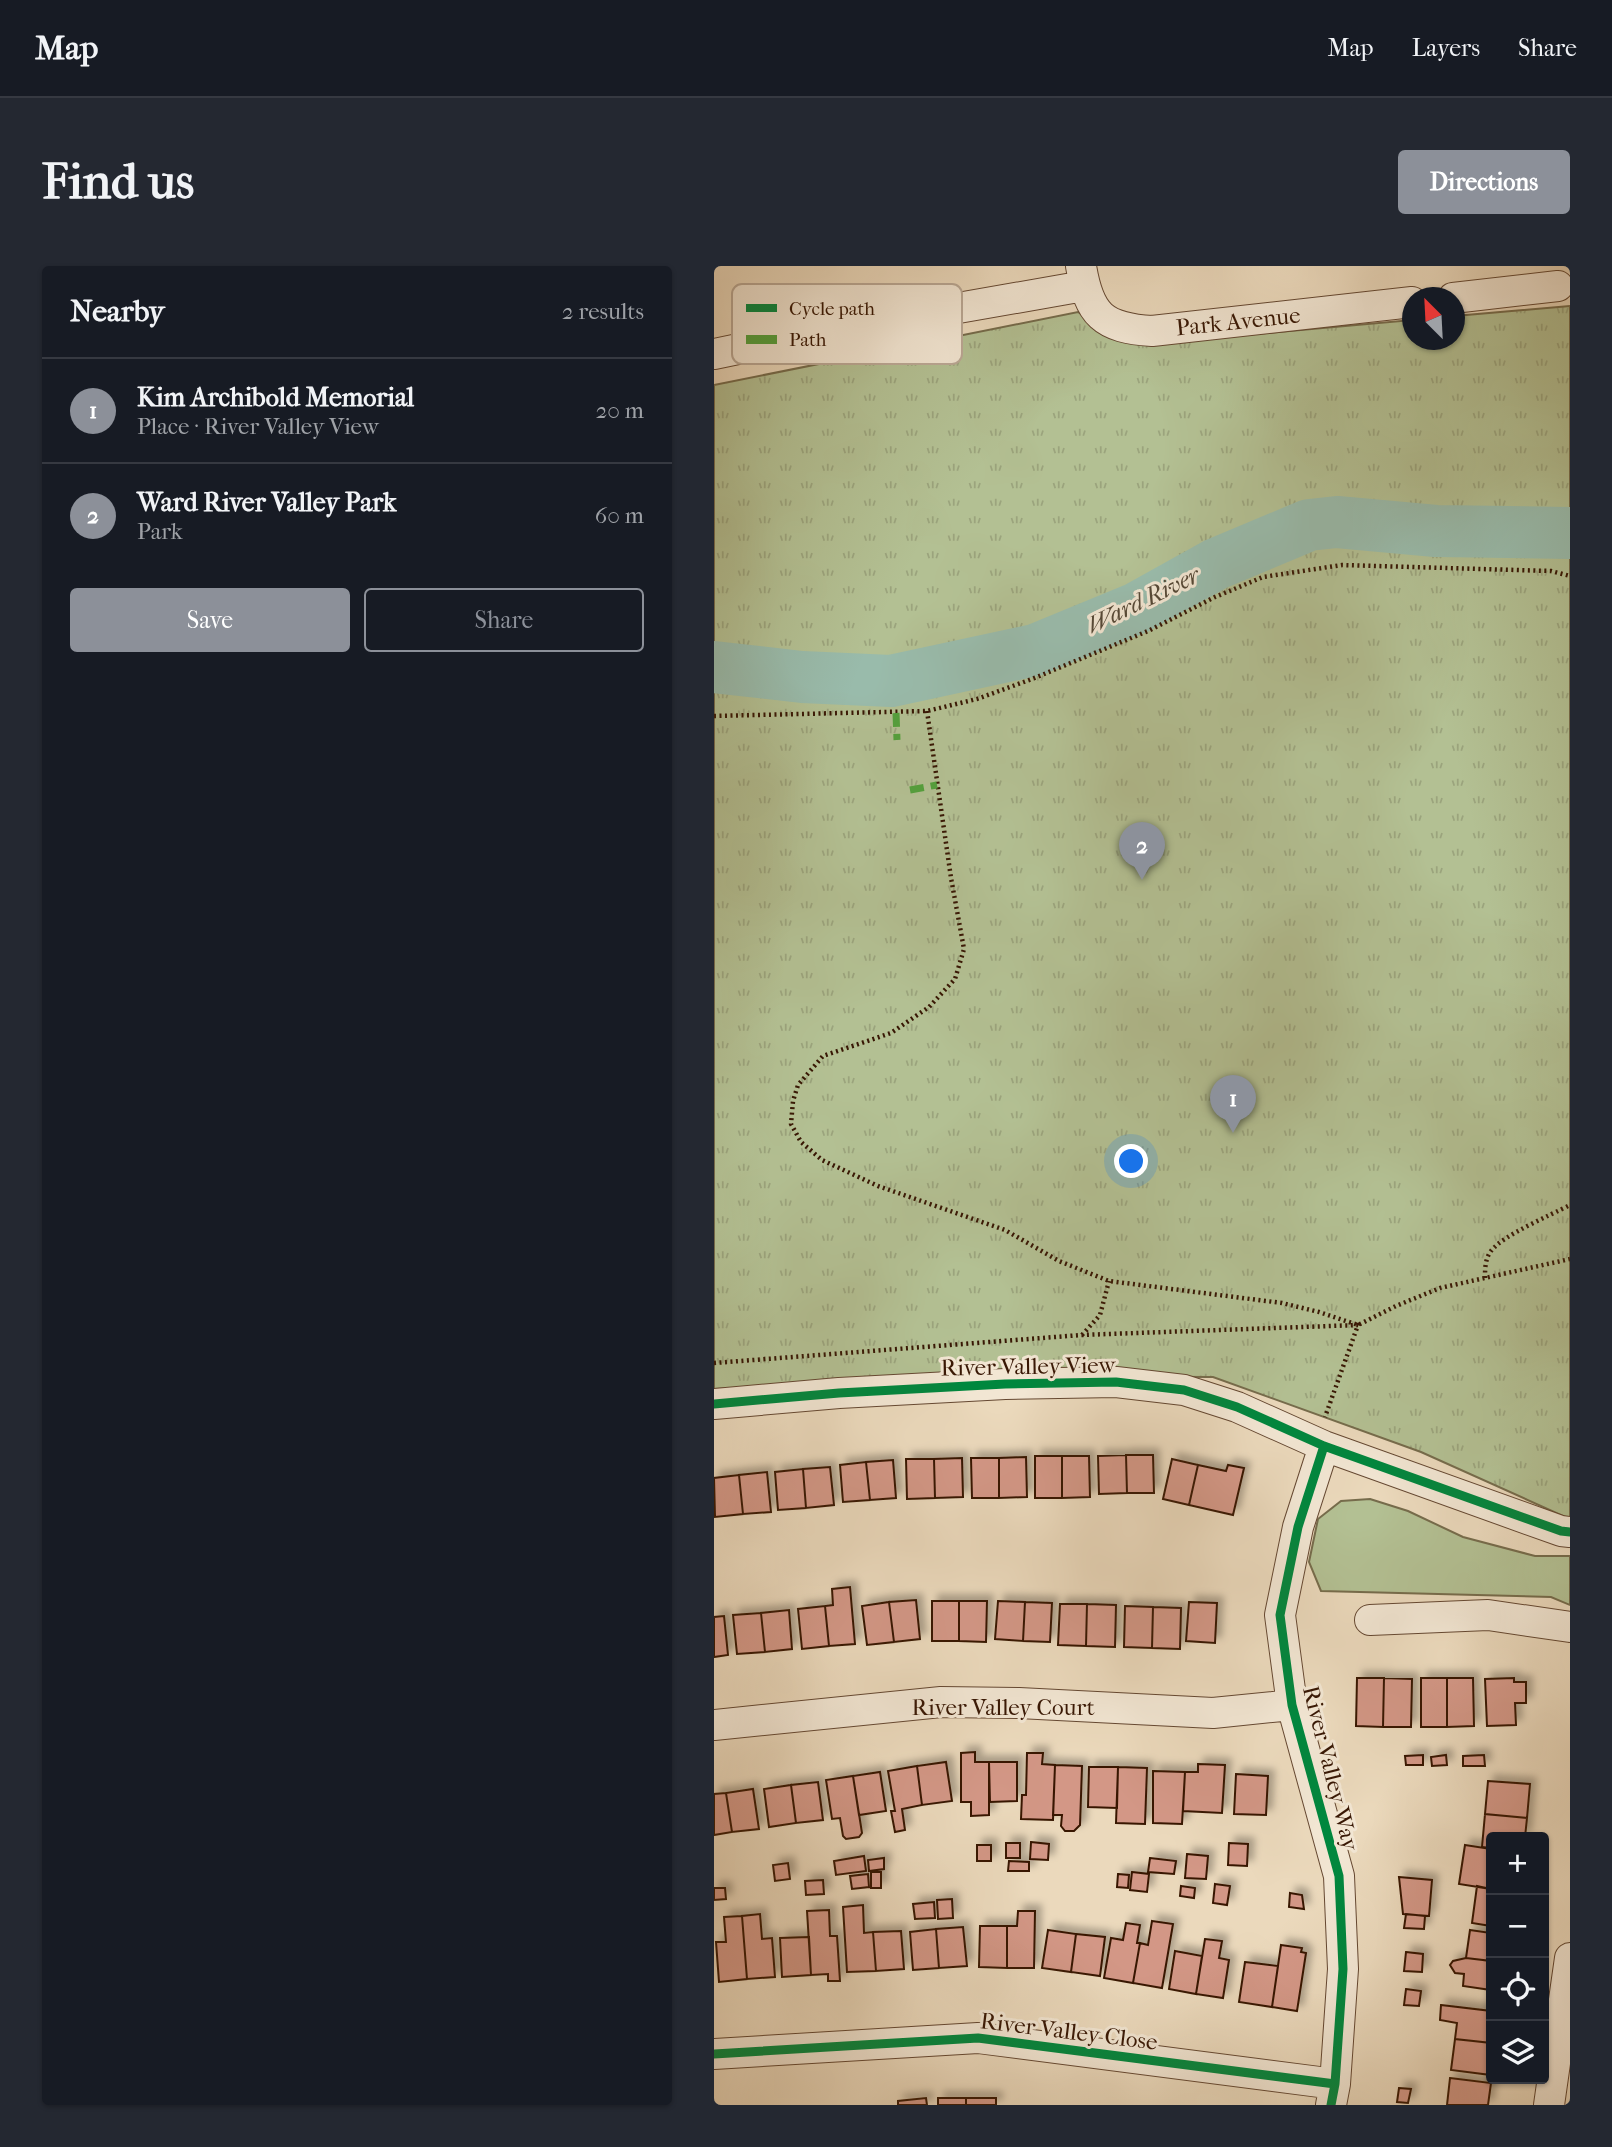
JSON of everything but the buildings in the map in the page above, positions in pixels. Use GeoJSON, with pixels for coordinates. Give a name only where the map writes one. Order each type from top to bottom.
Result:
{"type":"FeatureCollection","features":[{"type":"Feature","properties":{"kind":"street","name":"Park Avenue"},"geometry":{"type":"LineString","coordinates":[[962,302],[1083,276],[1094,307],[1106,322],[1126,329],[1152,331],[1402,303]]}},
{"type":"Feature","properties":{"kind":"street"},"geometry":{"type":"LineString","coordinates":[[1465,297],[1558,286]]}},
{"type":"Feature","properties":{"kind":"street","name":"Park Avenue"},"geometry":{"type":"LineString","coordinates":[[714,354],[732,350]]}},
{"type":"Feature","properties":{"kind":"street","name":"River Valley View"},"geometry":{"type":"LineString","coordinates":[[714,1404],[853,1392],[1005,1384],[1116,1382],[1184,1390],[1237,1407],[1324,1446],[1570,1532]]}},
{"type":"Feature","properties":{"kind":"street","name":"River Valley Way"},"geometry":{"type":"LineString","coordinates":[[1324,1446],[1298,1527],[1280,1615],[1292,1705],[1339,1876],[1343,1969],[1333,2094]]}},
{"type":"Feature","properties":{"kind":"street"},"geometry":{"type":"LineString","coordinates":[[1370,1620],[1488,1615],[1570,1627]]}},
{"type":"Feature","properties":{"kind":"street","name":"River Valley Court"},"geometry":{"type":"LineString","coordinates":[[714,1725],[941,1702],[1019,1703],[1213,1713],[1292,1705]]}},
{"type":"Feature","properties":{"kind":"street"},"geometry":{"type":"LineString","coordinates":[[1549,2105],[1570,1958]]}},
{"type":"Feature","properties":{"kind":"street","name":"River Valley Close"},"geometry":{"type":"LineString","coordinates":[[714,2054],[978,2038],[1333,2094]]}},
{"type":"Feature","properties":{"kind":"path"},"geometry":{"type":"LineString","coordinates":[[714,716],[927,711],[977,699],[1148,631],[1215,597],[1263,577],[1342,565],[1551,571],[1570,576]]}},
{"type":"Feature","properties":{"kind":"path"},"geometry":{"type":"LineString","coordinates":[[927,711],[964,949],[955,979],[929,1007],[891,1033],[823,1056],[798,1085],[791,1124],[801,1142],[822,1160],[878,1186],[1004,1230],[1059,1261],[1109,1281],[1282,1303],[1358,1325]]}},
{"type":"Feature","properties":{"kind":"path"},"geometry":{"type":"LineString","coordinates":[[1485,1278],[1485,1263],[1491,1251],[1505,1240],[1570,1205]]}},
{"type":"Feature","properties":{"kind":"path"},"geometry":{"type":"LineString","coordinates":[[714,1363],[1081,1335],[1358,1325],[1395,1306],[1440,1289],[1570,1259]]}},
{"type":"Feature","properties":{"kind":"path"},"geometry":{"type":"LineString","coordinates":[[1081,1335],[1100,1315],[1109,1281]]}},
{"type":"Feature","properties":{"kind":"path"},"geometry":{"type":"LineString","coordinates":[[1324,1446],[1325,1416],[1358,1325]]}},
{"type":"Feature","properties":{"kind":"green space"},"geometry":{"type":"Polygon","coordinates":[[[1570,306],[1570,1519],[1421,1452],[1213,1377],[978,1376],[714,1389],[714,385],[819,364],[962,364],[962,335],[1078,312],[1120,340],[1166,342],[1402,321],[1402,350],[1465,350],[1465,315],[1570,306]]]}},
{"type":"Feature","properties":{"kind":"green space"},"geometry":{"type":"Polygon","coordinates":[[[1370,1499],[1408,1511],[1463,1537],[1535,1556],[1570,1556],[1570,1605],[1551,1597],[1321,1591],[1309,1562],[1318,1519],[1341,1501],[1370,1499]]]}},
{"type":"Feature","properties":{"kind":"waterway","name":"Ward River"},"geometry":{"type":"LineString","coordinates":[[714,667],[802,677],[891,681],[1035,650],[1137,608],[1216,564],[1309,525],[1337,522],[1436,531],[1570,533]]}},
{"type":"Feature","properties":{"kind":"marked path"},"geometry":{"type":"LineString","coordinates":[[896,713],[897,740]]}},
{"type":"Feature","properties":{"kind":"marked path"},"geometry":{"type":"LineString","coordinates":[[910,790],[937,785]]}},
{"type":"Feature","properties":{"kind":"cycle path"},"geometry":{"type":"LineString","coordinates":[[714,1404],[839,1393],[1005,1384],[1116,1382],[1184,1390],[1237,1407],[1324,1446],[1570,1532]]}},
{"type":"Feature","properties":{"kind":"cycle path"},"geometry":{"type":"LineString","coordinates":[[1324,1446],[1298,1527],[1280,1615],[1292,1705],[1339,1876],[1343,1969],[1335,2084],[1331,2105]]}},
{"type":"Feature","properties":{"kind":"cycle path"},"geometry":{"type":"LineString","coordinates":[[714,2054],[978,2038],[1335,2084]]}},
{"type":"Feature","properties":{"kind":"place","name":"Ward River Valley Park"},"geometry":{"type":"Point","coordinates":[1142,880]}},
{"type":"Feature","properties":{"kind":"place","name":"Kim Archibold Memorial"},"geometry":{"type":"Point","coordinates":[1233,1133]}}]}
